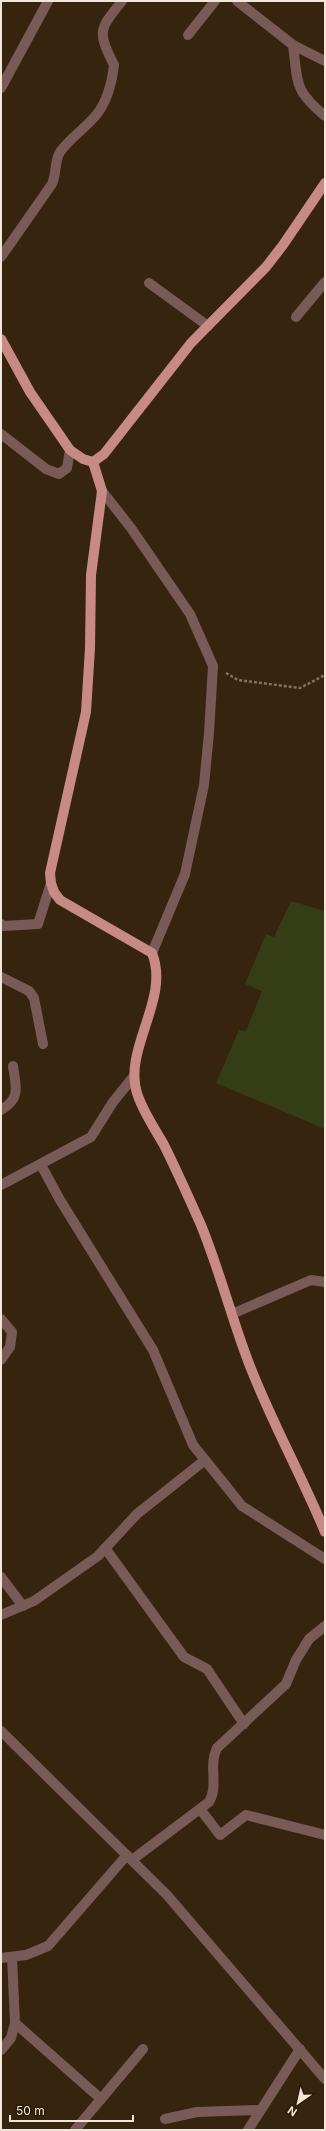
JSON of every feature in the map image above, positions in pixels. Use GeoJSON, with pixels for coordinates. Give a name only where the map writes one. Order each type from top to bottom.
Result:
{"type":"FeatureCollection","features":[{"type":"Feature","properties":{"kind":"main road"},"geometry":{"type":"LineString","coordinates":[[1,339],[30,392],[70,450],[83,460],[93,462],[104,454],[190,343],[266,267],[283,245],[325,183]]}},
{"type":"Feature","properties":{"kind":"main road"},"geometry":{"type":"LineString","coordinates":[[93,462],[102,491],[91,575],[90,648],[86,712],[59,829],[50,873],[51,883],[54,892],[60,900],[152,953],[158,973],[157,985],[140,1044],[134,1076],[138,1095],[174,1166],[201,1226],[248,1361],[270,1414],[325,1532]]}},
{"type":"Feature","properties":{"kind":"street"},"geometry":{"type":"LineString","coordinates":[[1,88],[48,1]]}},
{"type":"Feature","properties":{"kind":"street"},"geometry":{"type":"LineString","coordinates":[[1,257],[52,184],[56,174],[55,164],[59,153],[96,115],[105,102],[114,65],[104,45],[102,33],[103,25],[122,1]]}},
{"type":"Feature","properties":{"kind":"street"},"geometry":{"type":"LineString","coordinates":[[188,35],[216,1]]}},
{"type":"Feature","properties":{"kind":"street"},"geometry":{"type":"LineString","coordinates":[[237,1],[293,45],[325,61]]}},
{"type":"Feature","properties":{"kind":"street"},"geometry":{"type":"LineString","coordinates":[[293,45],[298,87],[308,103],[325,116]]}},
{"type":"Feature","properties":{"kind":"street"},"geometry":{"type":"LineString","coordinates":[[296,317],[325,282]]}},
{"type":"Feature","properties":{"kind":"street"},"geometry":{"type":"LineString","coordinates":[[149,283],[208,326]]}},
{"type":"Feature","properties":{"kind":"street"},"geometry":{"type":"LineString","coordinates":[[1,434],[46,469],[59,474],[67,468],[70,450]]}},
{"type":"Feature","properties":{"kind":"street"},"geometry":{"type":"LineString","coordinates":[[102,491],[131,528],[190,614],[213,666],[204,785],[187,867],[152,953]]}},
{"type":"Feature","properties":{"kind":"street"},"geometry":{"type":"LineString","coordinates":[[1,924],[3,926],[38,924],[51,883]]}},
{"type":"Feature","properties":{"kind":"street"},"geometry":{"type":"LineString","coordinates":[[1,977],[29,991],[34,998],[43,1044]]}},
{"type":"Feature","properties":{"kind":"street"},"geometry":{"type":"LineString","coordinates":[[1,1110],[14,1099],[16,1092],[13,1066]]}},
{"type":"Feature","properties":{"kind":"street"},"geometry":{"type":"LineString","coordinates":[[1,1184],[41,1165],[91,1137],[113,1102],[134,1076]]}},
{"type":"Feature","properties":{"kind":"street"},"geometry":{"type":"LineString","coordinates":[[41,1165],[60,1200],[153,1350],[193,1446],[242,1506],[325,1559]]}},
{"type":"Feature","properties":{"kind":"street"},"geometry":{"type":"LineString","coordinates":[[232,1314],[311,1280],[325,1282]]}},
{"type":"Feature","properties":{"kind":"street"},"geometry":{"type":"LineString","coordinates":[[1,1319],[12,1332],[10,1347],[1,1360]]}},
{"type":"Feature","properties":{"kind":"street"},"geometry":{"type":"LineString","coordinates":[[1,1615],[23,1606],[41,1596],[98,1556],[137,1514],[205,1460]]}},
{"type":"Feature","properties":{"kind":"street"},"geometry":{"type":"LineString","coordinates":[[105,1548],[184,1657],[207,1669],[244,1724]]}},
{"type":"Feature","properties":{"kind":"street"},"geometry":{"type":"LineString","coordinates":[[1,1577],[23,1606]]}},
{"type":"Feature","properties":{"kind":"street"},"geometry":{"type":"LineString","coordinates":[[1,1958],[26,1955],[48,1946],[129,1858],[209,1802],[213,1795],[213,1756],[217,1748],[286,1684],[296,1660],[309,1639],[325,1626]]}},
{"type":"Feature","properties":{"kind":"street"},"geometry":{"type":"LineString","coordinates":[[1,1731],[167,1895],[300,2049],[323,2073]]}},
{"type":"Feature","properties":{"kind":"street"},"geometry":{"type":"LineString","coordinates":[[200,1809],[220,1835],[246,1815],[325,1835]]}},
{"type":"Feature","properties":{"kind":"street"},"geometry":{"type":"LineString","coordinates":[[1,2050],[11,2038],[15,2023],[12,1957]]}},
{"type":"Feature","properties":{"kind":"street"},"geometry":{"type":"LineString","coordinates":[[15,2023],[101,2099]]}},
{"type":"Feature","properties":{"kind":"street"},"geometry":{"type":"LineString","coordinates":[[75,2130],[143,2049]]}},
{"type":"Feature","properties":{"kind":"street"},"geometry":{"type":"LineString","coordinates":[[248,2130],[259,2110],[300,2049]]}},
{"type":"Feature","properties":{"kind":"street"},"geometry":{"type":"LineString","coordinates":[[165,2119],[197,2112],[259,2110]]}},
{"type":"Feature","properties":{"kind":"path"},"geometry":{"type":"LineString","coordinates":[[213,666],[238,680],[300,688],[325,675]]}},
{"type":"Feature","properties":{"kind":"green space"},"geometry":{"type":"Polygon","coordinates":[[[291,901],[325,911],[325,1129],[216,1083],[239,1030],[246,1031],[262,991],[245,984],[266,934],[274,937],[291,901]]]}}]}
